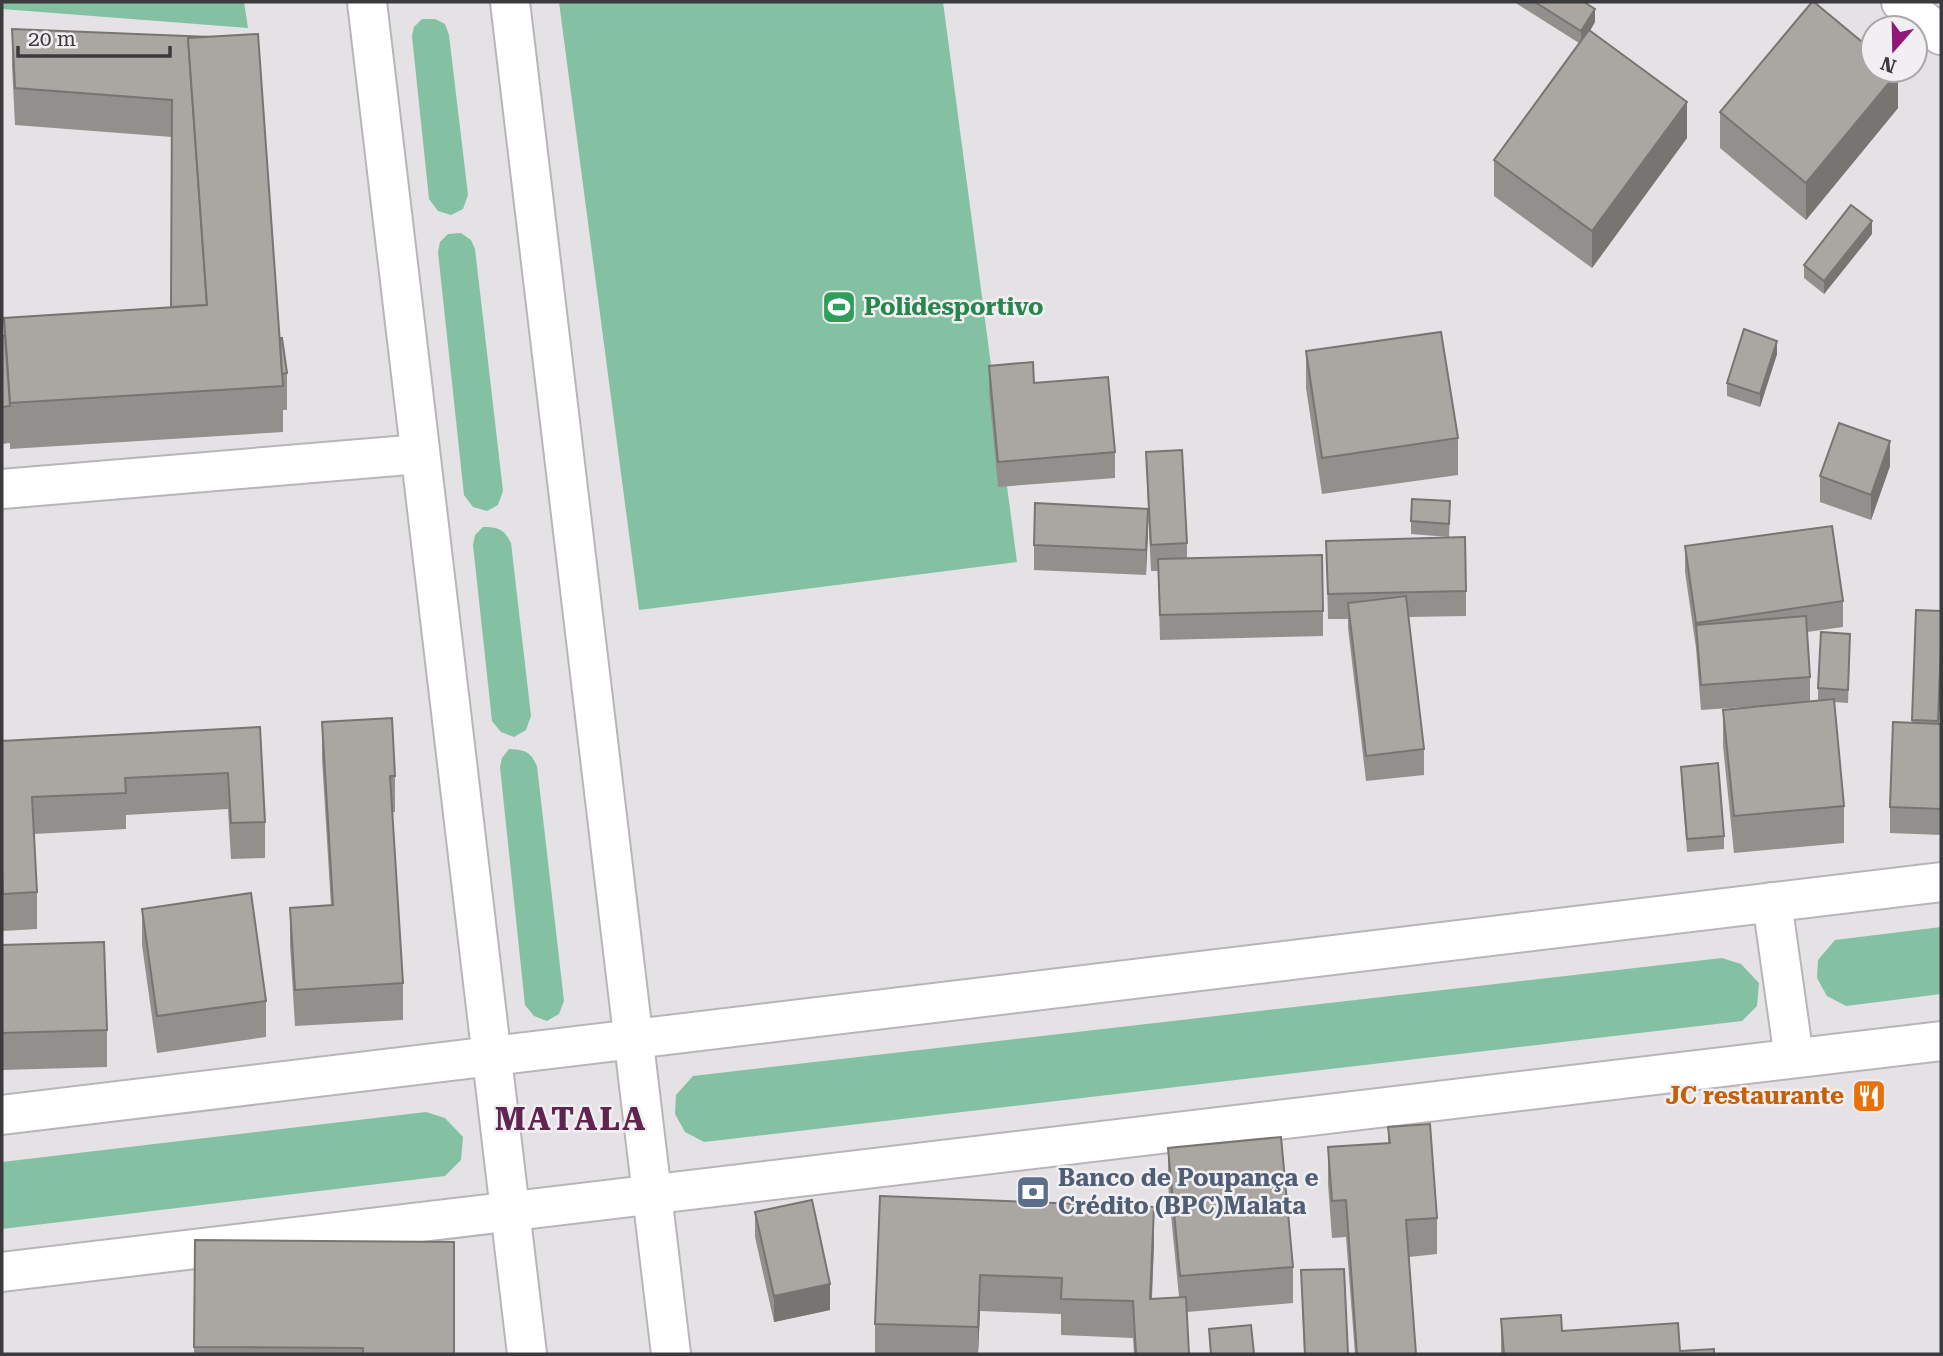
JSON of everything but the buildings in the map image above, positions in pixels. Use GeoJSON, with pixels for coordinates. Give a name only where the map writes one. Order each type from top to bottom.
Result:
{"type":"FeatureCollection","features":[{"type":"Feature","properties":{"kind":"street"},"geometry":{"type":"LineString","coordinates":[[367,2],[527,1354]]}},
{"type":"Feature","properties":{"kind":"street"},"geometry":{"type":"LineString","coordinates":[[510,2],[671,1354]]}},
{"type":"Feature","properties":{"kind":"street"},"geometry":{"type":"LineString","coordinates":[[1901,2],[1941,34]]}},
{"type":"Feature","properties":{"kind":"street"},"geometry":{"type":"LineString","coordinates":[[2,488],[420,454]]}},
{"type":"Feature","properties":{"kind":"street"},"geometry":{"type":"LineString","coordinates":[[2,1115],[1941,882]]}},
{"type":"Feature","properties":{"kind":"street"},"geometry":{"type":"LineString","coordinates":[[1772,902],[1794,1058]]}},
{"type":"Feature","properties":{"kind":"street"},"geometry":{"type":"LineString","coordinates":[[2,1272],[1941,1041]]}},
{"type":"Feature","properties":{"kind":"green space"},"geometry":{"type":"Polygon","coordinates":[[[2,2],[244,2],[248,28],[2,9],[2,2]]]}},
{"type":"Feature","properties":{"kind":"green space"},"geometry":{"type":"Polygon","coordinates":[[[559,2],[943,2],[1017,562],[639,610],[559,2]]]}},
{"type":"Feature","properties":{"kind":"green space"},"geometry":{"type":"Polygon","coordinates":[[[422,19],[435,19],[445,24],[449,35],[468,195],[463,209],[451,215],[438,211],[429,199],[412,36],[414,27],[422,19]]]}},
{"type":"Feature","properties":{"kind":"green space"},"geometry":{"type":"Polygon","coordinates":[[[461,233],[471,240],[475,249],[503,491],[498,505],[487,511],[473,507],[464,495],[438,252],[440,242],[448,234],[461,233]]]}},
{"type":"Feature","properties":{"kind":"green space"},"geometry":{"type":"Polygon","coordinates":[[[483,527],[500,530],[511,543],[531,716],[526,730],[514,737],[501,732],[492,721],[473,545],[475,535],[483,527]]]}},
{"type":"Feature","properties":{"kind":"green space"},"geometry":{"type":"Polygon","coordinates":[[[509,749],[526,752],[537,766],[564,1001],[559,1014],[547,1021],[534,1016],[525,1005],[500,767],[502,758],[509,749]]]}},
{"type":"Feature","properties":{"kind":"green space"},"geometry":{"type":"Polygon","coordinates":[[[1941,927],[1941,994],[1846,1006],[1827,996],[1817,978],[1818,960],[1835,940],[1941,927]]]}},
{"type":"Feature","properties":{"kind":"green space"},"geometry":{"type":"Polygon","coordinates":[[[1722,958],[1741,964],[1759,983],[1757,1006],[1742,1021],[704,1142],[685,1132],[675,1114],[676,1095],[693,1076],[1722,958]]]}},
{"type":"Feature","properties":{"kind":"green space"},"geometry":{"type":"Polygon","coordinates":[[[426,1112],[445,1118],[463,1137],[461,1160],[445,1176],[2,1229],[2,1162],[426,1112]]]}},
{"type":"Feature","properties":{"kind":"place","name":"Polidesportivo"},"geometry":{"type":"Point","coordinates":[839,307]}},
{"type":"Feature","properties":{"kind":"place","name":"JC restaurante"},"geometry":{"type":"Point","coordinates":[1869,1096]}},
{"type":"Feature","properties":{"kind":"place","name":"Banco de Poupança e Crédito (BPC)Malata"},"geometry":{"type":"Point","coordinates":[1033,1192]}},
{"type":"Feature","properties":{"kind":"district","name":"MATALA"},"geometry":{"type":"Point","coordinates":[571,1119]}}]}
